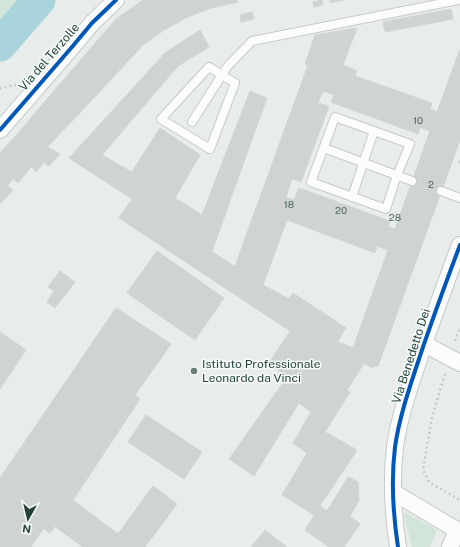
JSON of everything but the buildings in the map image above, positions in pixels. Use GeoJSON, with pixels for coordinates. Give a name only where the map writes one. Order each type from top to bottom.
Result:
{"type":"FeatureCollection","features":[{"type":"Feature","properties":{"kind":"street","name":"Via del Terzolle"},"geometry":{"type":"LineString","coordinates":[[0,130],[92,23],[116,0]]}},
{"type":"Feature","properties":{"kind":"street","name":"Via Benedetto Dei"},"geometry":{"type":"LineString","coordinates":[[398,547],[392,492],[395,448],[398,432],[409,389],[460,245]]}},
{"type":"Feature","properties":{"kind":"street"},"geometry":{"type":"LineString","coordinates":[[424,344],[455,360]]}},
{"type":"Feature","properties":{"kind":"street"},"geometry":{"type":"LineString","coordinates":[[392,492],[458,531],[450,547]]}},
{"type":"Feature","properties":{"kind":"lane"},"geometry":{"type":"LineString","coordinates":[[192,122],[227,67],[252,41],[459,0]]}},
{"type":"Feature","properties":{"kind":"lane"},"geometry":{"type":"LineString","coordinates":[[209,67],[222,74],[235,83],[210,149],[162,119],[209,67]]}},
{"type":"Feature","properties":{"kind":"lane"},"geometry":{"type":"LineString","coordinates":[[335,117],[374,131],[410,144],[397,175],[386,209],[311,182],[335,117]]}},
{"type":"Feature","properties":{"kind":"lane"},"geometry":{"type":"LineString","coordinates":[[352,197],[374,131]]}},
{"type":"Feature","properties":{"kind":"lane"},"geometry":{"type":"LineString","coordinates":[[324,148],[412,181]]}},
{"type":"Feature","properties":{"kind":"lane"},"geometry":{"type":"LineString","coordinates":[[441,191],[460,198]]}},
{"type":"Feature","properties":{"kind":"path"},"geometry":{"type":"LineString","coordinates":[[460,328],[455,360],[432,417],[423,470],[429,482],[460,500]]}},
{"type":"Feature","properties":{"kind":"green space"},"geometry":{"type":"Polygon","coordinates":[[[0,0],[37,0],[0,39],[0,0]]]}},
{"type":"Feature","properties":{"kind":"green space"},"geometry":{"type":"Polygon","coordinates":[[[406,513],[435,529],[436,533],[430,547],[412,547],[404,515],[406,513]]]}},
{"type":"Feature","properties":{"kind":"waterway"},"geometry":{"type":"LineString","coordinates":[[0,45],[39,0]]}},
{"type":"Feature","properties":{"kind":"cycle path"},"geometry":{"type":"LineString","coordinates":[[0,130],[92,23],[116,0]]}},
{"type":"Feature","properties":{"kind":"cycle path"},"geometry":{"type":"LineString","coordinates":[[398,547],[393,484],[395,447],[399,426],[432,320],[460,245]]}},
{"type":"Feature","properties":{"kind":"place","name":"Istituto Professionale Leonardo da Vinci"},"geometry":{"type":"Point","coordinates":[194,371]}}]}
